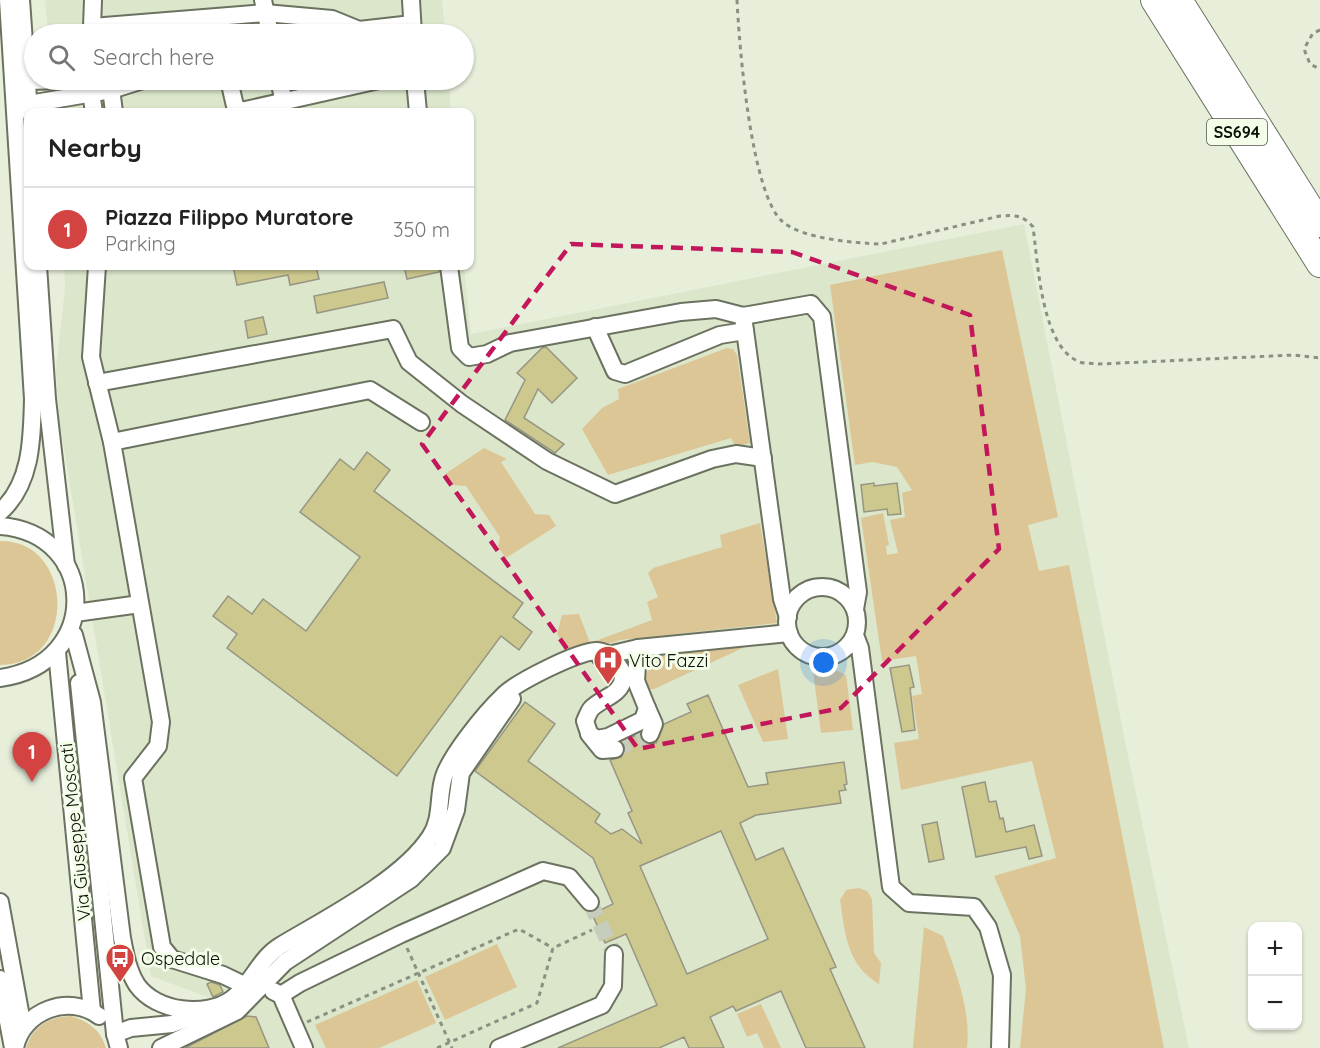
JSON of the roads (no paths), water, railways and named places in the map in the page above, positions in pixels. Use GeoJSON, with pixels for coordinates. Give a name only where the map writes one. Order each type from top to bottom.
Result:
{"type":"FeatureCollection","features":[{"type":"Feature","properties":{"kind":"highway","name":"SS694"},"geometry":{"type":"LineString","coordinates":[[1154,0],[1320,264]]}},
{"type":"Feature","properties":{"kind":"highway","name":"SS694"},"geometry":{"type":"LineString","coordinates":[[1179,0],[1320,224]]}},
{"type":"Feature","properties":{"kind":"street"},"geometry":{"type":"LineString","coordinates":[[8,0],[24,255]]}},
{"type":"Feature","properties":{"kind":"street"},"geometry":{"type":"LineString","coordinates":[[21,0],[24,40]]}},
{"type":"Feature","properties":{"kind":"street"},"geometry":{"type":"LineString","coordinates":[[93,0],[93,24]]}},
{"type":"Feature","properties":{"kind":"street"},"geometry":{"type":"LineString","coordinates":[[411,0],[412,24]]}},
{"type":"Feature","properties":{"kind":"street"},"geometry":{"type":"LineString","coordinates":[[264,6],[268,24]]}},
{"type":"Feature","properties":{"kind":"street"},"geometry":{"type":"LineString","coordinates":[[146,24],[264,6],[332,19],[340,24]]}},
{"type":"Feature","properties":{"kind":"street"},"geometry":{"type":"LineString","coordinates":[[28,90],[29,108],[81,90]]}},
{"type":"Feature","properties":{"kind":"street"},"geometry":{"type":"LineString","coordinates":[[90,90],[93,108]]}},
{"type":"Feature","properties":{"kind":"street"},"geometry":{"type":"LineString","coordinates":[[111,90],[113,108]]}},
{"type":"Feature","properties":{"kind":"street"},"geometry":{"type":"LineString","coordinates":[[232,90],[235,106],[238,108]]}},
{"type":"Feature","properties":{"kind":"street"},"geometry":{"type":"LineString","coordinates":[[281,90],[284,102]]}},
{"type":"Feature","properties":{"kind":"street"},"geometry":{"type":"LineString","coordinates":[[256,108],[336,90]]}},
{"type":"Feature","properties":{"kind":"street"},"geometry":{"type":"LineString","coordinates":[[416,90],[418,108]]}},
{"type":"Feature","properties":{"kind":"street"},"geometry":{"type":"LineString","coordinates":[[0,512],[16,490],[26,467],[32,443],[33,399],[25,270]]}},
{"type":"Feature","properties":{"kind":"street","name":"Via Giuseppe Moscati"},"geometry":{"type":"LineString","coordinates":[[38,270],[47,399],[66,565],[75,597],[73,624],[117,1041]]}},
{"type":"Feature","properties":{"kind":"street"},"geometry":{"type":"LineString","coordinates":[[97,270],[91,357],[112,442],[161,722],[158,746],[133,778],[162,947],[172,959],[280,995],[304,1048]]}},
{"type":"Feature","properties":{"kind":"street"},"geometry":{"type":"LineString","coordinates":[[450,270],[460,348],[469,357],[487,354],[510,343],[681,312],[716,309],[744,323]]}},
{"type":"Feature","properties":{"kind":"street"},"geometry":{"type":"LineString","coordinates":[[595,327],[615,371],[625,374],[744,323],[811,304],[822,317],[858,592],[855,609],[857,626],[855,635],[838,653],[821,656],[804,651],[788,625],[782,599],[744,323]]}},
{"type":"Feature","properties":{"kind":"street"},"geometry":{"type":"LineString","coordinates":[[97,383],[393,329],[409,362],[462,404],[547,461],[615,494],[712,459],[736,454],[763,458]]}},
{"type":"Feature","properties":{"kind":"street"},"geometry":{"type":"LineString","coordinates":[[112,442],[370,390],[421,422]]}},
{"type":"Feature","properties":{"kind":"street","name":"Via Giuseppe Moscati"},"geometry":{"type":"LineString","coordinates":[[0,526],[15,527],[36,534],[53,548],[66,565]]}},
{"type":"Feature","properties":{"kind":"street"},"geometry":{"type":"LineString","coordinates":[[788,625],[798,597],[818,587],[840,591],[855,609]]}},
{"type":"Feature","properties":{"kind":"street"},"geometry":{"type":"LineString","coordinates":[[0,678],[20,675],[40,666],[57,652],[73,624],[140,604]]}},
{"type":"Feature","properties":{"kind":"street"},"geometry":{"type":"LineString","coordinates":[[73,624],[92,702],[120,926],[130,972],[144,993],[153,999],[185,1009],[215,1007]]}},
{"type":"Feature","properties":{"kind":"street"},"geometry":{"type":"LineString","coordinates":[[161,1048],[237,1011],[254,986],[267,953],[406,865],[431,836],[440,815],[442,783],[447,765],[501,697],[514,686],[562,663],[596,651],[609,654],[788,625]]}},
{"type":"Feature","properties":{"kind":"street"},"geometry":{"type":"LineString","coordinates":[[855,635],[860,648],[891,887],[909,903],[974,908],[988,927],[1002,975],[1000,1048]]}},
{"type":"Feature","properties":{"kind":"street"},"geometry":{"type":"LineString","coordinates":[[638,648],[636,681],[654,724],[650,734]]}},
{"type":"Feature","properties":{"kind":"street"},"geometry":{"type":"LineString","coordinates":[[57,652],[92,1011]]}},
{"type":"Feature","properties":{"kind":"street"},"geometry":{"type":"LineString","coordinates":[[609,654],[619,666],[623,678],[619,689],[591,709],[585,721],[589,734],[602,750],[615,749]]}},
{"type":"Feature","properties":{"kind":"street"},"geometry":{"type":"LineString","coordinates":[[589,734],[596,739],[608,737],[643,720],[647,708]]}},
{"type":"Feature","properties":{"kind":"street"},"geometry":{"type":"LineString","coordinates":[[280,995],[401,934],[543,871],[569,876],[590,902]]}},
{"type":"Feature","properties":{"kind":"street"},"geometry":{"type":"LineString","coordinates":[[0,902],[23,1028]]}},
{"type":"Feature","properties":{"kind":"street"},"geometry":{"type":"LineString","coordinates":[[499,1048],[602,1005],[613,986],[614,954]]}},
{"type":"Feature","properties":{"kind":"street"},"geometry":{"type":"LineString","coordinates":[[0,979],[14,1048]]}},
{"type":"Feature","properties":{"kind":"street"},"geometry":{"type":"LineString","coordinates":[[14,1048],[23,1028],[42,1011],[60,1006],[92,1011],[104,1019],[117,1041],[131,1028],[172,1024],[215,1007],[254,986]]}},
{"type":"Feature","properties":{"kind":"tunnel"},"geometry":{"type":"LineString","coordinates":[[615,749],[650,734]]}},
{"type":"Feature","properties":{"kind":"tunnel"},"geometry":{"type":"LineString","coordinates":[[590,902],[614,954]]}},
{"type":"Feature","properties":{"kind":"place","name":"Vito Fazzi"},"geometry":{"type":"Point","coordinates":[608,686]}},
{"type":"Feature","properties":{"kind":"place","name":"Piazza Filippo Muratore"},"geometry":{"type":"Point","coordinates":[32,782]}},
{"type":"Feature","properties":{"kind":"place","name":"Ospedale"},"geometry":{"type":"Point","coordinates":[120,984]}}]}
